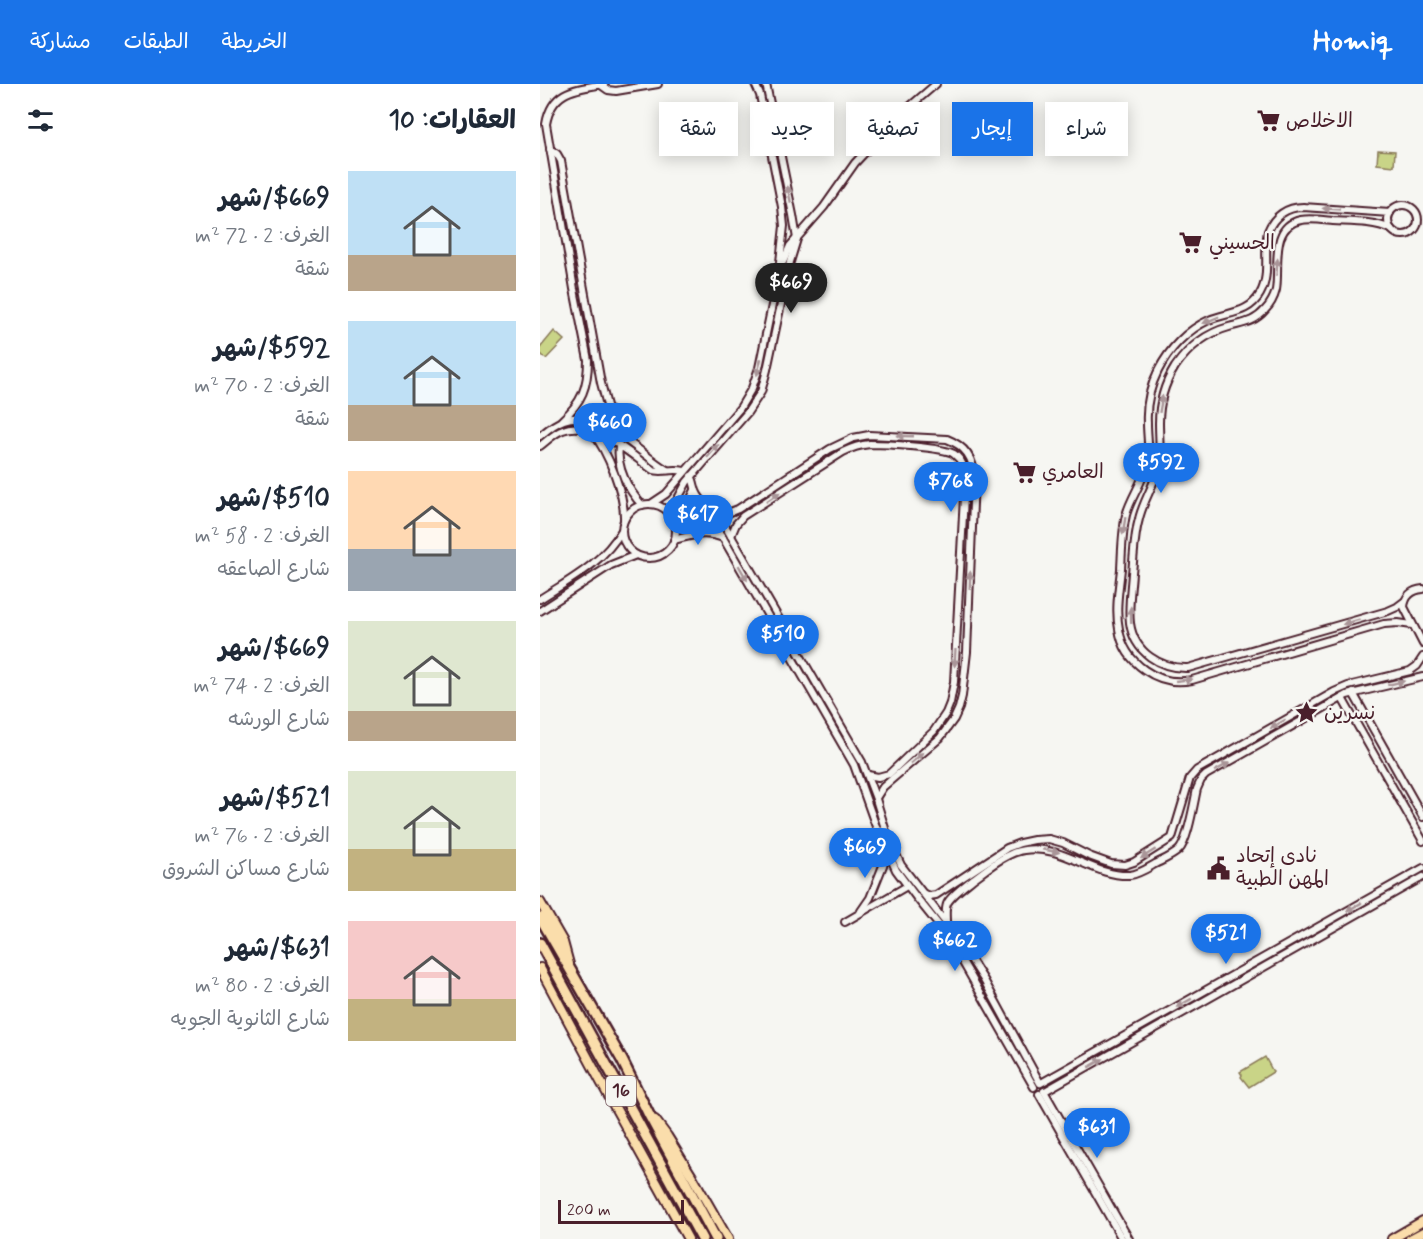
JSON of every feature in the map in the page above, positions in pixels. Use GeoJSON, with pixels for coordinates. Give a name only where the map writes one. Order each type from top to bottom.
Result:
{"type":"FeatureCollection","features":[{"type":"Feature","properties":{"kind":"highway","name":"16"},"geometry":{"type":"LineString","coordinates":[[540,917],[622,1060],[716,1239]]}},
{"type":"Feature","properties":{"kind":"highway","name":"16"},"geometry":{"type":"LineString","coordinates":[[540,943],[702,1239]]}},
{"type":"Feature","properties":{"kind":"main road","name":"16"},"geometry":{"type":"LineString","coordinates":[[540,902],[563,942],[571,971]]}},
{"type":"Feature","properties":{"kind":"main road","name":"16"},"geometry":{"type":"LineString","coordinates":[[540,968],[688,1239]]}},
{"type":"Feature","properties":{"kind":"main road","name":"16"},"geometry":{"type":"LineString","coordinates":[[649,1115],[666,1136],[728,1239]]}},
{"type":"Feature","properties":{"kind":"main road"},"geometry":{"type":"LineString","coordinates":[[1392,1239],[1423,1221]]}},
{"type":"Feature","properties":{"kind":"main road"},"geometry":{"type":"LineString","coordinates":[[1410,1239],[1423,1232]]}},
{"type":"Feature","properties":{"kind":"street"},"geometry":{"type":"LineString","coordinates":[[540,436],[562,420],[578,404],[588,372],[586,348],[550,149],[547,116],[556,100],[571,90],[603,84],[608,90],[616,91],[658,84]]}},
{"type":"Feature","properties":{"kind":"street"},"geometry":{"type":"LineString","coordinates":[[651,504],[666,494],[740,408],[756,378],[765,342],[779,271],[784,226],[761,99],[755,84]]}},
{"type":"Feature","properties":{"kind":"street"},"geometry":{"type":"LineString","coordinates":[[672,518],[679,495],[691,476],[757,399],[765,381],[797,239],[766,84]]}},
{"type":"Feature","properties":{"kind":"street"},"geometry":{"type":"LineString","coordinates":[[779,271],[790,246],[824,207],[855,163],[901,114],[936,84]]}},
{"type":"Feature","properties":{"kind":"street"},"geometry":{"type":"LineString","coordinates":[[550,149],[561,161],[607,406],[618,435]]}},
{"type":"Feature","properties":{"kind":"street"},"geometry":{"type":"LineString","coordinates":[[1391,229],[1389,213],[1396,207],[1403,205],[1410,207],[1423,215]]}},
{"type":"Feature","properties":{"kind":"street"},"geometry":{"type":"LineString","coordinates":[[1389,213],[1303,207],[1281,213],[1268,231],[1265,282],[1257,299],[1242,311],[1217,317],[1195,328],[1182,338],[1166,357],[1155,378],[1149,399],[1148,452],[1143,478],[1131,502],[1124,524],[1118,622],[1122,642],[1128,654],[1137,664],[1160,678],[1179,682],[1384,624],[1412,625]]}},
{"type":"Feature","properties":{"kind":"street"},"geometry":{"type":"LineString","coordinates":[[1415,211],[1418,219],[1415,228],[1405,235],[1397,234],[1377,224],[1306,219],[1291,224],[1285,229],[1280,239],[1276,291],[1267,308],[1252,321],[1219,330],[1203,339],[1177,365],[1162,396],[1159,412],[1160,453],[1157,469],[1142,507],[1136,530],[1131,628],[1137,641],[1150,657],[1168,666],[1188,668],[1388,611],[1405,601],[1411,592],[1423,589]]}},
{"type":"Feature","properties":{"kind":"street"},"geometry":{"type":"LineString","coordinates":[[784,226],[791,229],[795,226]]}},
{"type":"Feature","properties":{"kind":"street"},"geometry":{"type":"LineString","coordinates":[[1415,228],[1423,227]]}},
{"type":"Feature","properties":{"kind":"street"},"geometry":{"type":"LineString","coordinates":[[574,289],[584,288]]}},
{"type":"Feature","properties":{"kind":"street"},"geometry":{"type":"LineString","coordinates":[[765,342],[773,344]]}},
{"type":"Feature","properties":{"kind":"street"},"geometry":{"type":"LineString","coordinates":[[562,420],[583,418],[594,421],[667,470]]}},
{"type":"Feature","properties":{"kind":"street"},"geometry":{"type":"LineString","coordinates":[[540,447],[562,430],[581,428],[599,433],[653,470],[684,471]]}},
{"type":"Feature","properties":{"kind":"street"},"geometry":{"type":"LineString","coordinates":[[540,599],[598,561],[612,546],[623,527],[628,514],[637,507],[651,504],[665,510],[672,518],[676,528],[674,540],[668,550],[659,556],[647,558],[636,555],[627,547],[624,542],[623,527],[623,506],[619,489],[603,447],[589,430]]}},
{"type":"Feature","properties":{"kind":"street"},"geometry":{"type":"LineString","coordinates":[[716,514],[738,509],[830,449],[853,438],[869,435],[947,439],[968,453],[972,461],[974,478],[962,696],[954,719],[940,738],[895,772],[884,776],[868,775]]}},
{"type":"Feature","properties":{"kind":"street"},"geometry":{"type":"LineString","coordinates":[[731,536],[736,524],[743,516],[843,452],[856,447],[870,444],[940,449],[952,453],[964,466],[953,693],[934,731],[895,772],[876,799]]}},
{"type":"Feature","properties":{"kind":"street"},"geometry":{"type":"LineString","coordinates":[[619,446],[618,458],[627,482],[642,505]]}},
{"type":"Feature","properties":{"kind":"street"},"geometry":{"type":"LineString","coordinates":[[691,476],[695,490],[731,536],[868,775],[896,870],[949,938],[978,990],[1038,1084],[1045,1087],[1042,1092]]}},
{"type":"Feature","properties":{"kind":"street"},"geometry":{"type":"LineString","coordinates":[[695,490],[692,496],[694,502],[723,538],[854,765],[873,816],[891,851],[946,923],[987,985],[1038,1084]]}},
{"type":"Feature","properties":{"kind":"street"},"geometry":{"type":"LineString","coordinates":[[738,509],[743,516]]}},
{"type":"Feature","properties":{"kind":"street"},"geometry":{"type":"LineString","coordinates":[[674,540],[701,533],[723,538]]}},
{"type":"Feature","properties":{"kind":"street"},"geometry":{"type":"LineString","coordinates":[[540,611],[611,565],[636,555]]}},
{"type":"Feature","properties":{"kind":"street"},"geometry":{"type":"LineString","coordinates":[[1405,601],[1405,611],[1423,644]]}},
{"type":"Feature","properties":{"kind":"street"},"geometry":{"type":"LineString","coordinates":[[922,893],[932,896],[938,894],[1007,848],[1034,840],[1049,839],[1063,843],[1111,864],[1125,865],[1134,862],[1172,838],[1189,782],[1197,770],[1326,696],[1343,688],[1410,671],[1423,657]]}},
{"type":"Feature","properties":{"kind":"street"},"geometry":{"type":"LineString","coordinates":[[946,923],[947,902],[965,885],[1006,856],[1024,850],[1062,853],[1110,873],[1130,875],[1139,873],[1176,853],[1183,845],[1199,784],[1207,774],[1341,698],[1353,693],[1423,677]]}},
{"type":"Feature","properties":{"kind":"street"},"geometry":{"type":"LineString","coordinates":[[1361,683],[1363,691]]}},
{"type":"Feature","properties":{"kind":"street"},"geometry":{"type":"LineString","coordinates":[[1353,693],[1423,817]]}},
{"type":"Feature","properties":{"kind":"street"},"geometry":{"type":"LineString","coordinates":[[1341,698],[1423,841]]}},
{"type":"Feature","properties":{"kind":"street"},"geometry":{"type":"LineString","coordinates":[[1349,711],[1353,706],[1359,706]]}},
{"type":"Feature","properties":{"kind":"street"},"geometry":{"type":"LineString","coordinates":[[1189,782],[1199,784]]}},
{"type":"Feature","properties":{"kind":"street"},"geometry":{"type":"LineString","coordinates":[[873,816],[881,813]]}},
{"type":"Feature","properties":{"kind":"street"},"geometry":{"type":"LineString","coordinates":[[859,914],[870,898],[891,851]]}},
{"type":"Feature","properties":{"kind":"street"},"geometry":{"type":"LineString","coordinates":[[1423,868],[1038,1084],[1034,1091],[1042,1092],[1054,1086],[1423,877]]}},
{"type":"Feature","properties":{"kind":"street"},"geometry":{"type":"LineString","coordinates":[[845,922],[907,886]]}},
{"type":"Feature","properties":{"kind":"street"},"geometry":{"type":"LineString","coordinates":[[938,894],[941,900],[947,902]]}},
{"type":"Feature","properties":{"kind":"street"},"geometry":{"type":"LineString","coordinates":[[1227,978],[1228,983],[1232,985]]}},
{"type":"Feature","properties":{"kind":"street"},"geometry":{"type":"LineString","coordinates":[[1218,983],[1222,986],[1222,991]]}},
{"type":"Feature","properties":{"kind":"street"},"geometry":{"type":"LineString","coordinates":[[978,990],[982,984],[987,985]]}},
{"type":"Feature","properties":{"kind":"street"},"geometry":{"type":"LineString","coordinates":[[1051,1102],[1050,1094],[1054,1086],[1052,1077]]}},
{"type":"Feature","properties":{"kind":"street"},"geometry":{"type":"LineString","coordinates":[[1042,1092],[1051,1102],[1129,1239]]}},
{"type":"Feature","properties":{"kind":"street"},"geometry":{"type":"LineString","coordinates":[[1042,1092],[1122,1239]]}},
{"type":"Feature","properties":{"kind":"green space"},"geometry":{"type":"Polygon","coordinates":[[[1378,150],[1395,151],[1394,166],[1377,164],[1378,150]]]}},
{"type":"Feature","properties":{"kind":"green space"},"geometry":{"type":"Polygon","coordinates":[[[554,331],[564,340],[546,359],[540,353],[540,348],[554,331]]]}},
{"type":"Feature","properties":{"kind":"green space"},"geometry":{"type":"Polygon","coordinates":[[[1265,1057],[1273,1072],[1249,1087],[1240,1072],[1265,1057]]]}},
{"type":"Feature","properties":{"kind":"place","name":"الاخلاص"},"geometry":{"type":"Point","coordinates":[1268,121]}},
{"type":"Feature","properties":{"kind":"place","name":"الحسيني"},"geometry":{"type":"Point","coordinates":[1191,243]}},
{"type":"Feature","properties":{"kind":"place","name":"العامري"},"geometry":{"type":"Point","coordinates":[1024,472]}},
{"type":"Feature","properties":{"kind":"place","name":"نسرين"},"geometry":{"type":"Point","coordinates":[1306,713]}},
{"type":"Feature","properties":{"kind":"place","name":"نادى إتحاد المهن الطبية"},"geometry":{"type":"Point","coordinates":[1218,868]}}]}
